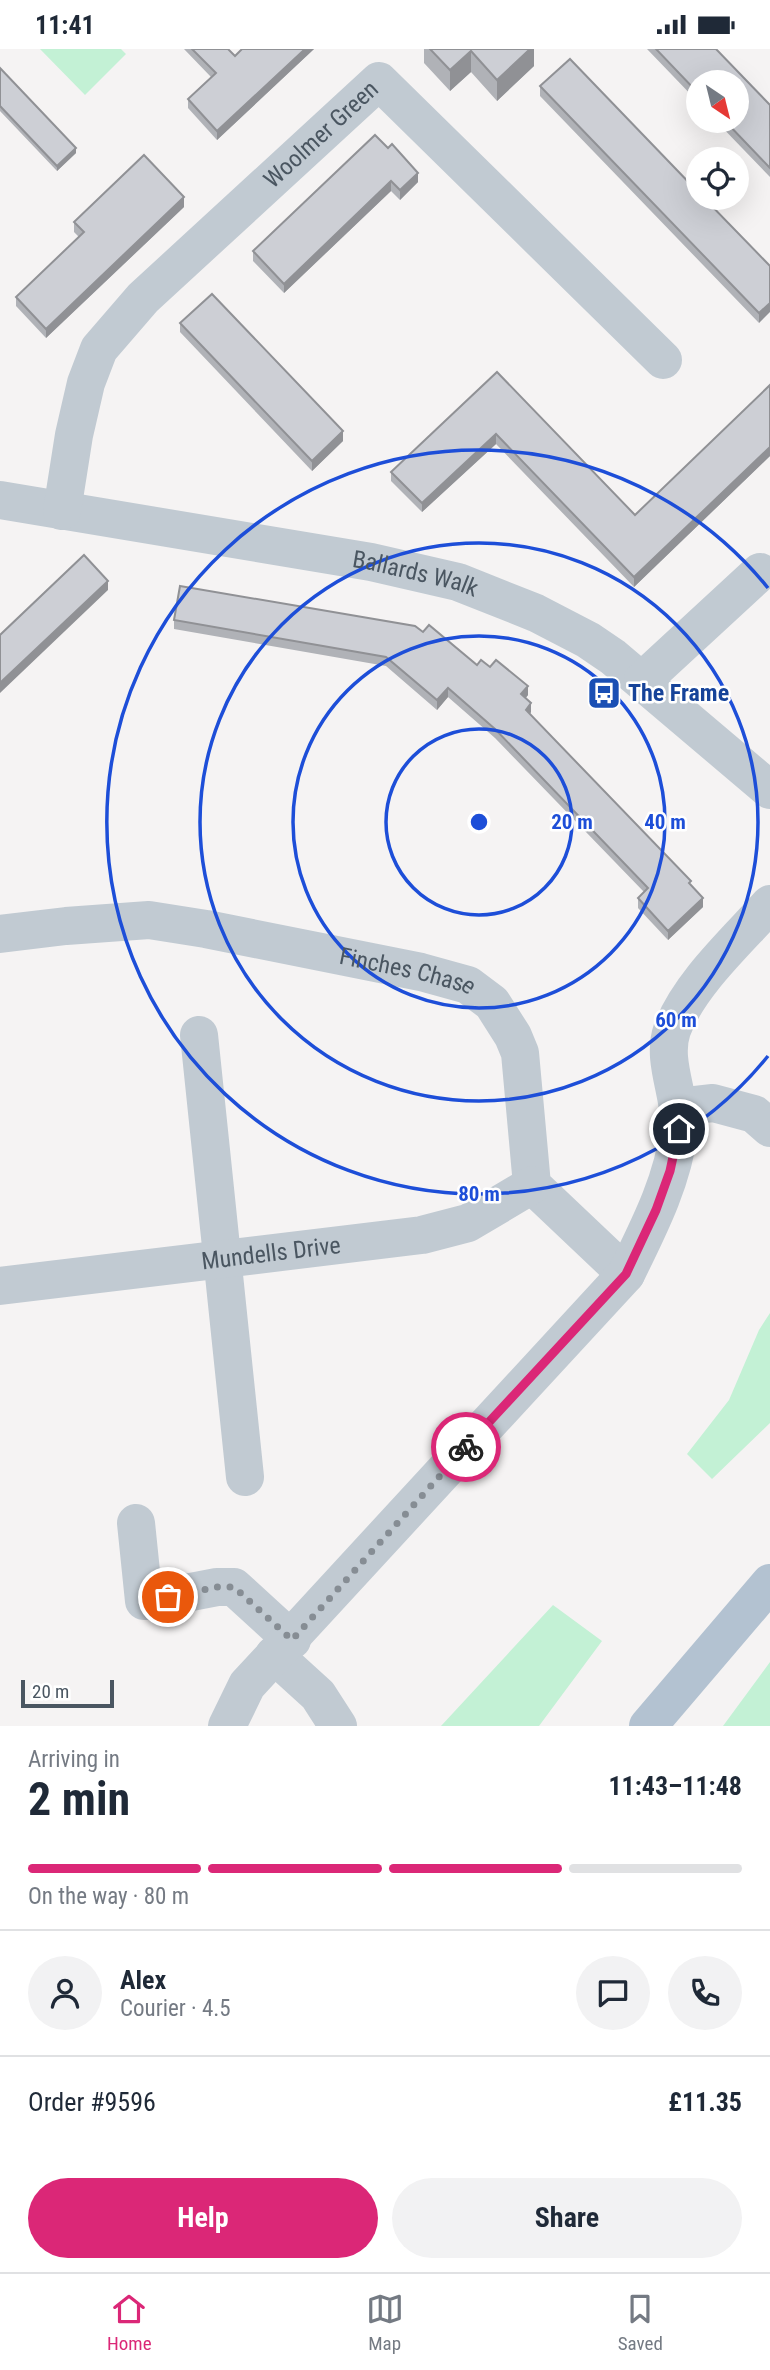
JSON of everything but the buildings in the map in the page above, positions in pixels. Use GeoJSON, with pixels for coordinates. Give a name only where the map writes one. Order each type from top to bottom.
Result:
{"type":"FeatureCollection","features":[{"type":"Feature","properties":{"kind":"main road"},"geometry":{"type":"LineString","coordinates":[[648,1726],[770,1583]]}},
{"type":"Feature","properties":{"kind":"street","name":"Woolmer Green"},"geometry":{"type":"LineString","coordinates":[[62,511],[77,422],[86,383],[99,349],[143,298],[379,81],[663,360]]}},
{"type":"Feature","properties":{"kind":"street","name":"Ballards Walk"},"geometry":{"type":"LineString","coordinates":[[0,500],[371,562],[458,582],[536,613],[588,640],[643,680],[770,790]]}},
{"type":"Feature","properties":{"kind":"street"},"geometry":{"type":"LineString","coordinates":[[643,680],[760,572]]}},
{"type":"Feature","properties":{"kind":"street"},"geometry":{"type":"LineString","coordinates":[[227,1726],[247,1685],[626,1274],[656,1210],[670,1171],[679,1129],[669,1053],[671,1032],[685,1004],[770,904]]}},
{"type":"Feature","properties":{"kind":"street","name":"Finches Chase"},"geometry":{"type":"LineString","coordinates":[[0,934],[149,920],[421,972],[468,985],[492,1003],[509,1028],[520,1053],[532,1185]]}},
{"type":"Feature","properties":{"kind":"street"},"geometry":{"type":"LineString","coordinates":[[199,1035],[245,1477]]}},
{"type":"Feature","properties":{"kind":"street"},"geometry":{"type":"LineString","coordinates":[[678,1107],[713,1103],[754,1114],[770,1128]]}},
{"type":"Feature","properties":{"kind":"street"},"geometry":{"type":"LineString","coordinates":[[532,1185],[626,1274]]}},
{"type":"Feature","properties":{"kind":"street","name":"Mundells Drive"},"geometry":{"type":"LineString","coordinates":[[0,1286],[422,1235],[468,1223],[532,1185]]}},
{"type":"Feature","properties":{"kind":"street"},"geometry":{"type":"LineString","coordinates":[[136,1523],[144,1601],[217,1587],[234,1587],[283,1647],[338,1726]]}},
{"type":"Feature","properties":{"kind":"green space"},"geometry":{"type":"Polygon","coordinates":[[[40,49],[121,49],[126,54],[85,95],[40,49]]]}},
{"type":"Feature","properties":{"kind":"green space"},"geometry":{"type":"Polygon","coordinates":[[[770,1313],[770,1423],[712,1479],[687,1454],[729,1400],[759,1330],[770,1313]]]}},
{"type":"Feature","properties":{"kind":"green space"},"geometry":{"type":"Polygon","coordinates":[[[553,1605],[602,1641],[539,1726],[441,1726],[553,1605]]]}},
{"type":"Feature","properties":{"kind":"green space"},"geometry":{"type":"Polygon","coordinates":[[[770,1662],[770,1726],[723,1726],[770,1662]]]}},
{"type":"Feature","properties":{"kind":"way so far"},"geometry":{"type":"LineString","coordinates":[[168,1597],[217,1587],[234,1587],[292,1640],[466,1447]]}},
{"type":"Feature","properties":{"kind":"place","name":"The Frame"},"geometry":{"type":"Point","coordinates":[604,693]}},
{"type":"Feature","properties":{"kind":"route"},"geometry":{"type":"LineString","coordinates":[[466,1447],[626,1274],[656,1210],[670,1171],[679,1129]]}}]}
